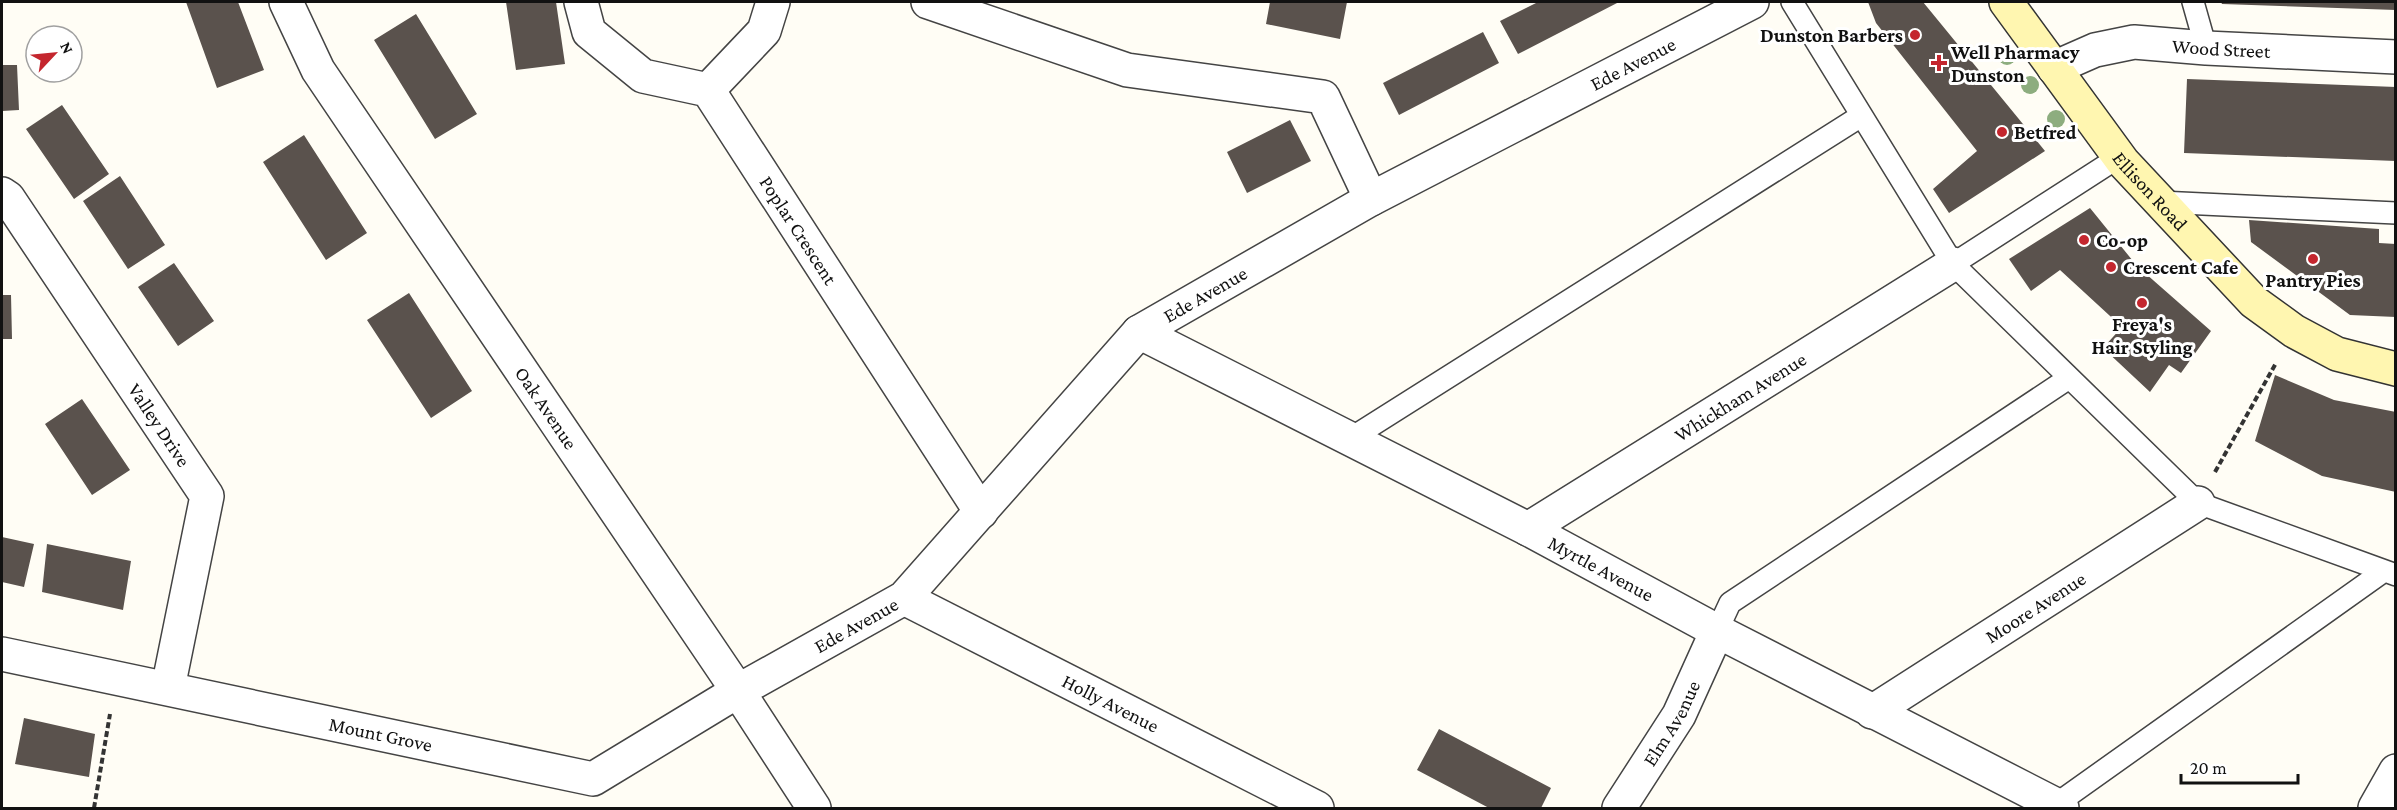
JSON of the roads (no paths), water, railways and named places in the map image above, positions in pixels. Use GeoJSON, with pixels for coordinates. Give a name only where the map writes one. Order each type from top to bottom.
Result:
{"type":"FeatureCollection","features":[{"type":"Feature","properties":{"kind":"street","name":"Oak Avenue"},"geometry":{"type":"LineString","coordinates":[[286,2],[318,70],[738,691],[814,808]]}},
{"type":"Feature","properties":{"kind":"street"},"geometry":{"type":"LineString","coordinates":[[581,2],[590,32],[643,76],[708,90],[764,32],[773,2]]}},
{"type":"Feature","properties":{"kind":"street"},"geometry":{"type":"LineString","coordinates":[[928,2],[1127,70],[1323,98],[1371,199]]}},
{"type":"Feature","properties":{"kind":"street","name":"Ede Avenue"},"geometry":{"type":"LineString","coordinates":[[738,691],[904,598],[1139,332],[1371,199],[1752,2]]}},
{"type":"Feature","properties":{"kind":"street","name":"Ellison Road"},"geometry":{"type":"LineString","coordinates":[[2006,2],[2119,157],[2254,302],[2294,331],[2337,354],[2396,369]]}},
{"type":"Feature","properties":{"kind":"street","name":"Wood Street"},"geometry":{"type":"LineString","coordinates":[[2054,68],[2095,50],[2134,42],[2206,48],[2396,57]]}},
{"type":"Feature","properties":{"kind":"street","name":"Poplar Crescent"},"geometry":{"type":"LineString","coordinates":[[708,90],[981,512]]}},
{"type":"Feature","properties":{"kind":"street","name":"Valley Drive"},"geometry":{"type":"LineString","coordinates":[[2,194],[8,198],[207,496],[168,688]]}},
{"type":"Feature","properties":{"kind":"street","name":"Whickham Avenue"},"geometry":{"type":"LineString","coordinates":[[1528,529],[1953,264]]}},
{"type":"Feature","properties":{"kind":"street","name":"Myrtle Avenue"},"geometry":{"type":"LineString","coordinates":[[1139,332],[1528,529],[1717,632],[2058,807]]}},
{"type":"Feature","properties":{"kind":"street","name":"Moore Avenue"},"geometry":{"type":"LineString","coordinates":[[1872,712],[2198,503]]}},
{"type":"Feature","properties":{"kind":"street","name":"Holly Avenue"},"geometry":{"type":"LineString","coordinates":[[904,598],[1317,808]]}},
{"type":"Feature","properties":{"kind":"street","name":"Elm Avenue"},"geometry":{"type":"LineString","coordinates":[[1619,808],[1679,715],[1717,632]]}},
{"type":"Feature","properties":{"kind":"street","name":"Mount Grove"},"geometry":{"type":"LineString","coordinates":[[2,654],[593,779],[738,691]]}},
{"type":"Feature","properties":{"kind":"street"},"geometry":{"type":"LineString","coordinates":[[2375,808],[2396,771]]}},
{"type":"Feature","properties":{"kind":"lane"},"geometry":{"type":"LineString","coordinates":[[1792,2],[1953,264],[2198,503],[2390,573]]}},
{"type":"Feature","properties":{"kind":"lane"},"geometry":{"type":"LineString","coordinates":[[2193,2],[2206,48]]}},
{"type":"Feature","properties":{"kind":"lane"},"geometry":{"type":"LineString","coordinates":[[1350,439],[1861,116]]}},
{"type":"Feature","properties":{"kind":"lane"},"geometry":{"type":"LineString","coordinates":[[1953,264],[2119,157]]}},
{"type":"Feature","properties":{"kind":"lane"},"geometry":{"type":"LineString","coordinates":[[2160,202],[2396,213]]}},
{"type":"Feature","properties":{"kind":"lane"},"geometry":{"type":"LineString","coordinates":[[1717,632],[1730,603],[2069,378]]}},
{"type":"Feature","properties":{"kind":"lane"},"geometry":{"type":"LineString","coordinates":[[2058,807],[2390,573]]}},
{"type":"Feature","properties":{"kind":"place","name":"Dunston Barbers"},"geometry":{"type":"Point","coordinates":[1915,35]}},
{"type":"Feature","properties":{"kind":"place","name":"Well Pharmacy Dunston"},"geometry":{"type":"Point","coordinates":[1939,63]}},
{"type":"Feature","properties":{"kind":"place","name":"Betfred"},"geometry":{"type":"Point","coordinates":[2002,132]}},
{"type":"Feature","properties":{"kind":"place","name":"Co-op"},"geometry":{"type":"Point","coordinates":[2084,240]}},
{"type":"Feature","properties":{"kind":"place","name":"Pantry Pies"},"geometry":{"type":"Point","coordinates":[2313,259]}},
{"type":"Feature","properties":{"kind":"place","name":"Crescent Cafe"},"geometry":{"type":"Point","coordinates":[2111,267]}},
{"type":"Feature","properties":{"kind":"place","name":"Freya's Hair Styling"},"geometry":{"type":"Point","coordinates":[2142,303]}}]}
